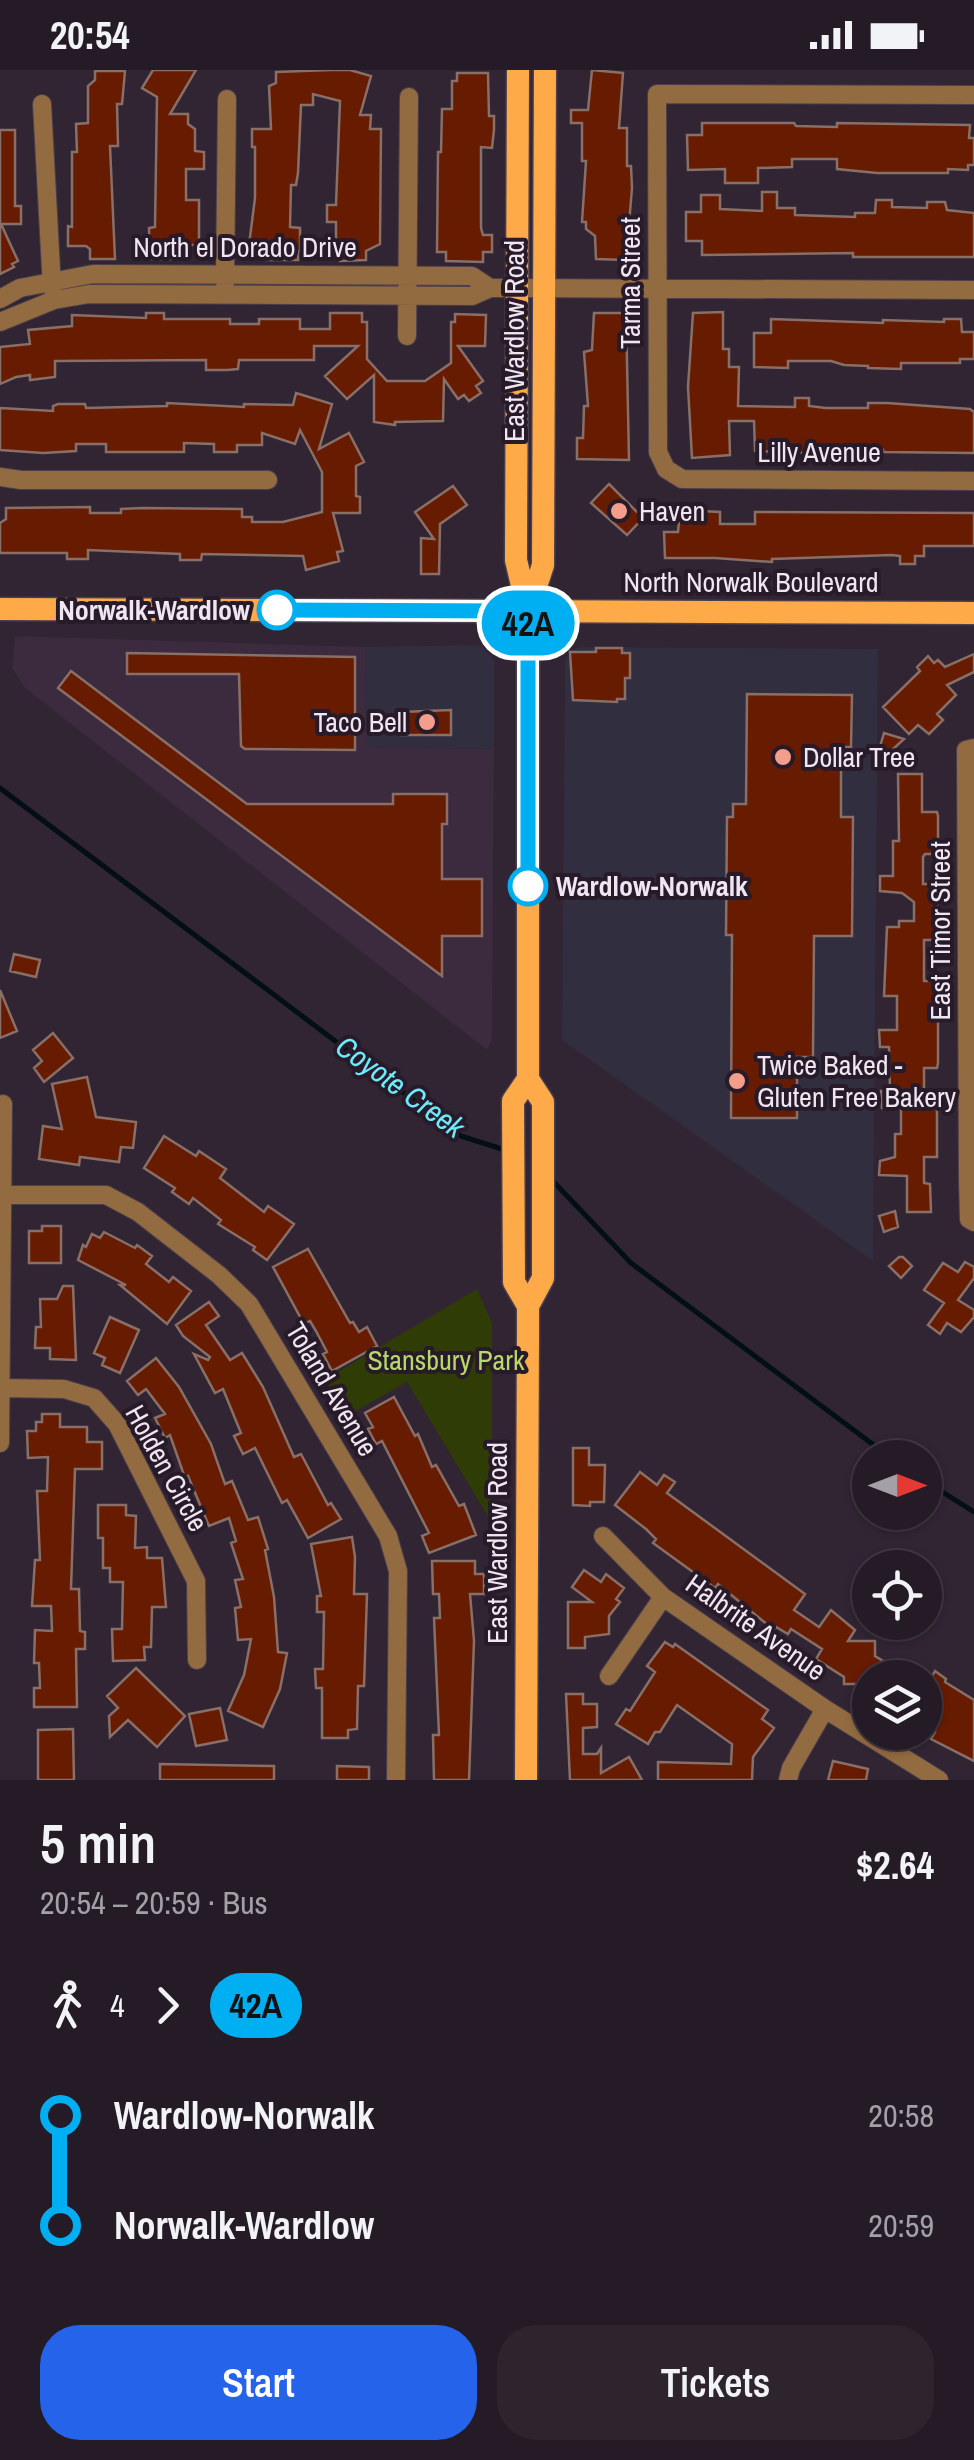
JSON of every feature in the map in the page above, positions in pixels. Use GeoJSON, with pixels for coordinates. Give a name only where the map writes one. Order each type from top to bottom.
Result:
{"type":"FeatureCollection","features":[{"type":"Feature","properties":{"kind":"main road","name":"East Wardlow Road"},"geometry":{"type":"LineString","coordinates":[[518,70],[516,560],[528,611],[528,1079],[544,1102],[543,1278],[528,1306],[526,1780]]}},
{"type":"Feature","properties":{"kind":"main road","name":"East Wardlow Road"},"geometry":{"type":"LineString","coordinates":[[528,611],[543,565],[545,70]]}},
{"type":"Feature","properties":{"kind":"main road","name":"North Norwalk Boulevard"},"geometry":{"type":"LineString","coordinates":[[0,609],[974,613]]}},
{"type":"Feature","properties":{"kind":"street","name":"Tarma Street"},"geometry":{"type":"LineString","coordinates":[[666,469],[658,452],[657,94],[974,95]]}},
{"type":"Feature","properties":{"kind":"street"},"geometry":{"type":"LineString","coordinates":[[407,336],[409,97]]}},
{"type":"Feature","properties":{"kind":"street"},"geometry":{"type":"LineString","coordinates":[[225,295],[228,98]]}},
{"type":"Feature","properties":{"kind":"street"},"geometry":{"type":"LineString","coordinates":[[42,104],[54,300]]}},
{"type":"Feature","properties":{"kind":"street","name":"North el Dorado Drive"},"geometry":{"type":"LineString","coordinates":[[0,298],[20,288],[93,274],[472,276],[490,288]]}},
{"type":"Feature","properties":{"kind":"street"},"geometry":{"type":"LineString","coordinates":[[326,274],[326,295]]}},
{"type":"Feature","properties":{"kind":"street","name":"North el Dorado Drive"},"geometry":{"type":"LineString","coordinates":[[0,322],[54,300],[89,294],[472,296],[490,288],[974,290]]}},
{"type":"Feature","properties":{"kind":"street","name":"Lilly Avenue"},"geometry":{"type":"LineString","coordinates":[[666,469],[682,479],[974,480]]}},
{"type":"Feature","properties":{"kind":"street"},"geometry":{"type":"LineString","coordinates":[[0,477],[268,480]]}},
{"type":"Feature","properties":{"kind":"street","name":"East Timor Street"},"geometry":{"type":"LineString","coordinates":[[974,748],[966,750],[968,1180],[969,1219],[974,1222]]}},
{"type":"Feature","properties":{"kind":"street"},"geometry":{"type":"LineString","coordinates":[[0,1443],[2,1104]]}},
{"type":"Feature","properties":{"kind":"street","name":"Toland Avenue"},"geometry":{"type":"LineString","coordinates":[[2,1194],[106,1195],[138,1212],[176,1240],[249,1304],[388,1536],[398,1571],[396,1780]]}},
{"type":"Feature","properties":{"kind":"street","name":"Holden Circle"},"geometry":{"type":"LineString","coordinates":[[0,1388],[64,1388],[94,1398],[116,1424],[196,1581],[197,1660]]}},
{"type":"Feature","properties":{"kind":"street","name":"Halbrite Avenue"},"geometry":{"type":"LineString","coordinates":[[603,1536],[664,1597],[826,1709],[939,1780]]}},
{"type":"Feature","properties":{"kind":"street"},"geometry":{"type":"LineString","coordinates":[[609,1676],[664,1597]]}},
{"type":"Feature","properties":{"kind":"street"},"geometry":{"type":"LineString","coordinates":[[788,1780],[791,1768],[826,1709]]}},
{"type":"Feature","properties":{"kind":"shaded area"},"geometry":{"type":"Polygon","coordinates":[[[15,636],[365,647],[367,747],[494,749],[492,1039],[487,1050],[25,688],[12,668],[15,636]]]}},
{"type":"Feature","properties":{"kind":"shaded area"},"geometry":{"type":"Polygon","coordinates":[[[481,645],[494,660],[494,749],[366,747],[365,647],[481,645]]]}},
{"type":"Feature","properties":{"kind":"shaded area"},"geometry":{"type":"Polygon","coordinates":[[[581,647],[878,649],[873,1261],[562,1040],[565,664],[569,651],[581,647]]]}},
{"type":"Feature","properties":{"kind":"green space","name":"Stansbury Park"},"geometry":{"type":"Polygon","coordinates":[[[477,1289],[492,1323],[492,1523],[407,1382],[347,1416],[324,1380],[477,1289]]]}},
{"type":"Feature","properties":{"kind":"building"},"geometry":{"type":"Polygon","coordinates":[[[153,70],[196,70],[170,114],[188,114],[188,124],[195,129],[195,151],[204,152],[204,169],[186,169],[186,200],[199,200],[199,245],[181,245],[181,259],[150,259],[149,228],[155,227],[157,97],[142,88],[153,70]]]}},
{"type":"Feature","properties":{"kind":"building"},"geometry":{"type":"Polygon","coordinates":[[[350,70],[371,76],[360,115],[371,115],[370,129],[381,129],[380,244],[366,251],[366,260],[340,261],[336,222],[327,222],[327,205],[336,205],[340,101],[313,94],[313,105],[301,105],[298,173],[296,185],[291,185],[290,227],[300,228],[298,260],[267,260],[267,245],[249,245],[255,198],[252,129],[271,129],[269,86],[276,83],[276,72],[350,70]]]}},
{"type":"Feature","properties":{"kind":"building"},"geometry":{"type":"Polygon","coordinates":[[[592,70],[623,73],[619,128],[627,128],[627,166],[631,166],[632,188],[626,260],[596,259],[595,236],[582,222],[586,161],[582,161],[582,123],[571,123],[571,110],[588,110],[592,70]]]}},
{"type":"Feature","properties":{"kind":"building"},"geometry":{"type":"Polygon","coordinates":[[[95,71],[125,71],[122,104],[117,104],[118,146],[110,146],[115,259],[90,259],[86,246],[68,246],[76,124],[88,123],[88,86],[95,80],[95,71]]]}},
{"type":"Feature","properties":{"kind":"building"},"geometry":{"type":"Polygon","coordinates":[[[457,73],[488,73],[489,116],[494,116],[492,148],[481,147],[481,228],[483,235],[492,235],[492,252],[483,252],[483,262],[446,261],[446,252],[437,252],[442,109],[452,109],[452,81],[457,81],[457,73]]]}},
{"type":"Feature","properties":{"kind":"building"},"geometry":{"type":"Polygon","coordinates":[[[702,123],[970,125],[974,165],[968,165],[968,170],[948,169],[948,173],[877,173],[837,169],[837,159],[792,159],[792,167],[758,168],[758,183],[725,183],[725,169],[688,170],[687,135],[702,135],[702,123]]]}},
{"type":"Feature","properties":{"kind":"building"},"geometry":{"type":"Polygon","coordinates":[[[0,130],[15,130],[15,206],[21,206],[21,224],[1,224],[18,261],[0,274],[0,130]]]}},
{"type":"Feature","properties":{"kind":"building"},"geometry":{"type":"Polygon","coordinates":[[[762,192],[777,192],[777,208],[795,208],[795,215],[855,217],[855,213],[875,213],[876,200],[892,200],[892,207],[927,208],[927,202],[945,202],[947,210],[974,213],[974,257],[853,257],[853,253],[702,255],[702,241],[686,241],[686,212],[701,212],[701,195],[720,195],[720,209],[762,211],[762,192]]]}},
{"type":"Feature","properties":{"kind":"building"},"geometry":{"type":"Polygon","coordinates":[[[723,312],[723,349],[729,349],[729,367],[739,367],[738,406],[795,407],[795,398],[809,398],[809,406],[826,408],[868,408],[868,403],[887,403],[970,409],[974,412],[974,453],[845,448],[810,448],[810,453],[755,451],[754,421],[729,421],[730,455],[692,458],[688,387],[693,313],[723,312]]]}},
{"type":"Feature","properties":{"kind":"building"},"geometry":{"type":"Polygon","coordinates":[[[146,313],[164,313],[164,319],[230,319],[230,324],[300,319],[300,329],[330,329],[330,313],[362,313],[362,322],[367,322],[367,359],[387,381],[425,381],[451,363],[451,322],[455,322],[455,314],[486,315],[485,346],[458,346],[483,381],[476,386],[481,393],[469,401],[464,395],[458,399],[444,379],[443,421],[395,425],[374,422],[374,375],[347,399],[325,376],[358,346],[314,346],[314,360],[239,360],[238,369],[227,370],[206,370],[206,360],[55,361],[55,377],[30,380],[30,375],[0,384],[0,347],[30,344],[28,330],[72,326],[72,315],[146,318],[146,313]]]}},
{"type":"Feature","properties":{"kind":"building"},"geometry":{"type":"Polygon","coordinates":[[[594,313],[626,313],[629,460],[577,459],[577,438],[583,438],[584,406],[588,406],[584,352],[592,350],[594,313]]]}},
{"type":"Feature","properties":{"kind":"building"},"geometry":{"type":"Polygon","coordinates":[[[771,319],[883,323],[961,319],[962,332],[974,332],[974,359],[960,359],[960,363],[901,363],[901,369],[831,361],[788,361],[788,368],[754,367],[754,333],[771,333],[771,319]]]}},
{"type":"Feature","properties":{"kind":"building"},"geometry":{"type":"Polygon","coordinates":[[[296,393],[332,404],[319,449],[349,433],[364,462],[356,466],[360,513],[333,513],[343,551],[337,552],[339,561],[306,570],[303,556],[202,554],[201,560],[180,560],[180,554],[88,550],[88,559],[67,559],[67,553],[0,553],[0,523],[6,519],[6,508],[90,507],[90,513],[142,508],[242,509],[242,517],[252,517],[252,522],[283,522],[322,512],[322,472],[300,430],[295,444],[262,433],[262,445],[237,445],[237,452],[214,452],[214,444],[184,443],[184,452],[106,452],[106,444],[76,444],[76,451],[43,453],[0,450],[0,408],[53,411],[58,404],[85,404],[86,408],[167,403],[293,405],[296,393]]]}},
{"type":"Feature","properties":{"kind":"building"},"geometry":{"type":"Polygon","coordinates":[[[609,484],[643,518],[627,535],[591,503],[609,484]]]}},
{"type":"Feature","properties":{"kind":"building"},"geometry":{"type":"Polygon","coordinates":[[[453,486],[467,505],[440,524],[439,574],[421,574],[421,538],[434,539],[415,512],[453,486]]]}},
{"type":"Feature","properties":{"kind":"building"},"geometry":{"type":"Polygon","coordinates":[[[680,510],[720,512],[720,524],[755,524],[755,512],[974,513],[974,546],[924,546],[924,556],[915,556],[915,564],[900,564],[900,556],[892,555],[772,562],[665,558],[664,532],[678,532],[680,510]]]}},
{"type":"Feature","properties":{"kind":"building"},"geometry":{"type":"Polygon","coordinates":[[[596,648],[622,648],[622,653],[630,653],[625,699],[573,700],[570,652],[596,652],[596,648]]]}},
{"type":"Feature","properties":{"kind":"building"},"geometry":{"type":"Polygon","coordinates":[[[127,653],[355,657],[355,750],[245,749],[241,746],[239,674],[127,674],[127,653]]]}},
{"type":"Feature","properties":{"kind":"building"},"geometry":{"type":"Polygon","coordinates":[[[974,654],[974,672],[947,685],[956,695],[937,714],[943,720],[929,734],[918,725],[909,734],[883,707],[920,671],[917,667],[928,656],[945,667],[974,654]]]}},
{"type":"Feature","properties":{"kind":"building"},"geometry":{"type":"Polygon","coordinates":[[[71,671],[247,804],[393,804],[393,794],[447,794],[447,824],[442,824],[442,879],[482,879],[482,936],[442,936],[442,976],[58,688],[71,671]]]}},
{"type":"Feature","properties":{"kind":"building"},"geometry":{"type":"Polygon","coordinates":[[[747,694],[852,695],[851,747],[841,747],[841,817],[853,817],[852,936],[814,936],[813,1057],[797,1057],[797,1118],[731,1118],[732,935],[726,935],[727,817],[733,817],[733,804],[746,804],[747,694]]]}},
{"type":"Feature","properties":{"kind":"building","name":"Taco Bell"},"geometry":{"type":"Polygon","coordinates":[[[451,710],[451,735],[401,735],[401,712],[451,710]]]}},
{"type":"Feature","properties":{"kind":"building"},"geometry":{"type":"Polygon","coordinates":[[[884,733],[904,739],[890,752],[879,750],[884,733]]]}},
{"type":"Feature","properties":{"kind":"building"},"geometry":{"type":"Polygon","coordinates":[[[898,774],[922,774],[922,812],[937,812],[938,816],[938,854],[923,857],[923,884],[937,884],[938,923],[938,940],[924,940],[924,981],[938,981],[938,1063],[937,1068],[924,1068],[924,1099],[936,1099],[937,1113],[937,1157],[924,1157],[924,1183],[930,1184],[931,1212],[907,1212],[907,1176],[879,1175],[880,1161],[895,1157],[895,1134],[901,1134],[901,1108],[882,1108],[881,1091],[890,1091],[889,1047],[880,1047],[879,1030],[897,1030],[897,996],[884,996],[887,927],[899,927],[899,921],[914,921],[914,902],[902,893],[880,891],[880,876],[893,876],[893,841],[899,841],[898,774]]]}},
{"type":"Feature","properties":{"kind":"building"},"geometry":{"type":"Polygon","coordinates":[[[14,954],[40,960],[36,977],[10,971],[14,954]]]}},
{"type":"Feature","properties":{"kind":"building"},"geometry":{"type":"Polygon","coordinates":[[[0,990],[17,1031],[0,1038],[0,990]]]}},
{"type":"Feature","properties":{"kind":"building"},"geometry":{"type":"Polygon","coordinates":[[[53,1033],[73,1058],[44,1082],[34,1068],[42,1061],[33,1050],[53,1033]]]}},
{"type":"Feature","properties":{"kind":"building"},"geometry":{"type":"Polygon","coordinates":[[[87,1077],[96,1117],[136,1122],[133,1148],[121,1147],[119,1162],[80,1157],[79,1165],[39,1159],[43,1126],[62,1129],[52,1084],[87,1077]]]}},
{"type":"Feature","properties":{"kind":"building"},"geometry":{"type":"Polygon","coordinates":[[[164,1136],[196,1156],[199,1151],[226,1169],[220,1178],[264,1212],[268,1206],[294,1224],[267,1260],[253,1250],[255,1247],[218,1224],[221,1220],[193,1198],[189,1204],[172,1192],[175,1188],[144,1168],[164,1136]]]}},
{"type":"Feature","properties":{"kind":"building"},"geometry":{"type":"Polygon","coordinates":[[[895,1211],[898,1227],[884,1232],[879,1216],[895,1211]]]}},
{"type":"Feature","properties":{"kind":"building"},"geometry":{"type":"Polygon","coordinates":[[[42,1226],[61,1226],[61,1263],[29,1263],[29,1231],[42,1231],[42,1226]]]}},
{"type":"Feature","properties":{"kind":"building"},"geometry":{"type":"Polygon","coordinates":[[[104,1232],[135,1248],[137,1245],[152,1256],[146,1264],[169,1282],[173,1277],[191,1291],[167,1324],[120,1285],[126,1285],[78,1260],[92,1234],[100,1238],[104,1232]]]}},
{"type":"Feature","properties":{"kind":"building"},"geometry":{"type":"Polygon","coordinates":[[[308,1249],[350,1323],[359,1332],[367,1327],[377,1346],[332,1371],[316,1331],[310,1321],[304,1324],[273,1267],[308,1249]]]}},
{"type":"Feature","properties":{"kind":"building"},"geometry":{"type":"Polygon","coordinates":[[[899,1257],[912,1266],[901,1278],[889,1266],[899,1257]]]}},
{"type":"Feature","properties":{"kind":"building"},"geometry":{"type":"Polygon","coordinates":[[[965,1262],[974,1267],[974,1278],[958,1300],[974,1310],[974,1317],[961,1332],[947,1323],[940,1334],[928,1325],[944,1303],[924,1290],[943,1263],[958,1272],[965,1262]]]}},
{"type":"Feature","properties":{"kind":"building"},"geometry":{"type":"Polygon","coordinates":[[[63,1286],[73,1286],[76,1360],[50,1359],[50,1348],[35,1348],[36,1327],[41,1327],[40,1299],[57,1299],[63,1286]]]}},
{"type":"Feature","properties":{"kind":"building"},"geometry":{"type":"Polygon","coordinates":[[[209,1302],[219,1316],[206,1325],[230,1360],[242,1353],[263,1387],[294,1457],[301,1454],[328,1505],[331,1503],[341,1519],[308,1538],[287,1500],[282,1503],[255,1448],[243,1454],[234,1436],[241,1433],[223,1389],[215,1393],[194,1354],[208,1360],[210,1357],[183,1336],[176,1325],[209,1302]]]}},
{"type":"Feature","properties":{"kind":"building"},"geometry":{"type":"Polygon","coordinates":[[[110,1317],[139,1330],[120,1373],[102,1365],[105,1358],[94,1353],[110,1317]]]}},
{"type":"Feature","properties":{"kind":"building"},"geometry":{"type":"Polygon","coordinates":[[[156,1358],[179,1387],[211,1444],[225,1484],[232,1481],[248,1520],[258,1517],[268,1549],[265,1550],[278,1652],[287,1653],[280,1689],[263,1727],[228,1711],[244,1675],[251,1639],[238,1640],[235,1608],[241,1607],[235,1580],[243,1579],[231,1543],[236,1541],[229,1518],[209,1526],[188,1476],[185,1478],[170,1435],[165,1438],[155,1418],[165,1414],[146,1389],[138,1395],[127,1381],[156,1358]]]}},
{"type":"Feature","properties":{"kind":"building"},"geometry":{"type":"Polygon","coordinates":[[[394,1397],[415,1436],[418,1434],[432,1467],[436,1465],[459,1506],[464,1504],[476,1535],[429,1553],[422,1536],[429,1533],[382,1441],[376,1444],[368,1429],[373,1427],[365,1413],[394,1397]]]}},
{"type":"Feature","properties":{"kind":"building"},"geometry":{"type":"Polygon","coordinates":[[[42,1414],[60,1414],[60,1427],[87,1427],[87,1442],[102,1442],[102,1469],[75,1469],[71,1589],[79,1589],[80,1631],[85,1632],[85,1649],[76,1649],[77,1707],[34,1707],[34,1688],[40,1688],[39,1663],[34,1663],[35,1630],[52,1631],[51,1606],[32,1606],[35,1560],[40,1560],[37,1491],[47,1491],[48,1457],[28,1458],[27,1431],[36,1431],[42,1414]]]}},
{"type":"Feature","properties":{"kind":"building"},"geometry":{"type":"Polygon","coordinates":[[[573,1448],[589,1448],[589,1465],[605,1465],[604,1502],[573,1505],[573,1448]]]}},
{"type":"Feature","properties":{"kind":"building"},"geometry":{"type":"Polygon","coordinates":[[[640,1472],[657,1485],[664,1475],[675,1482],[667,1493],[805,1594],[794,1610],[819,1627],[831,1610],[852,1628],[848,1641],[875,1641],[875,1656],[882,1660],[852,1660],[852,1684],[844,1684],[844,1677],[816,1659],[822,1649],[791,1629],[788,1634],[776,1627],[774,1630],[718,1584],[715,1588],[653,1543],[656,1539],[646,1529],[615,1505],[640,1472]]]}},
{"type":"Feature","properties":{"kind":"building"},"geometry":{"type":"Polygon","coordinates":[[[98,1505],[126,1505],[126,1515],[136,1516],[135,1548],[147,1547],[147,1558],[162,1558],[166,1607],[152,1607],[151,1647],[144,1647],[145,1660],[113,1661],[112,1629],[122,1629],[123,1582],[110,1582],[110,1568],[103,1568],[98,1505]]]}},
{"type":"Feature","properties":{"kind":"building"},"geometry":{"type":"Polygon","coordinates":[[[352,1537],[354,1594],[367,1594],[364,1686],[358,1686],[357,1729],[348,1730],[348,1738],[322,1738],[322,1688],[316,1688],[315,1669],[323,1669],[324,1612],[317,1612],[317,1596],[321,1596],[311,1544],[352,1537]]]}},
{"type":"Feature","properties":{"kind":"building"},"geometry":{"type":"Polygon","coordinates":[[[432,1561],[475,1561],[475,1574],[484,1574],[484,1594],[470,1594],[474,1641],[469,1780],[434,1780],[433,1735],[439,1735],[434,1618],[440,1618],[439,1594],[433,1594],[432,1561]]]}},
{"type":"Feature","properties":{"kind":"building"},"geometry":{"type":"Polygon","coordinates":[[[584,1570],[601,1582],[606,1574],[624,1588],[616,1599],[620,1602],[609,1616],[609,1634],[585,1637],[585,1648],[568,1648],[568,1602],[592,1602],[572,1587],[584,1570]]]}},
{"type":"Feature","properties":{"kind":"building"},"geometry":{"type":"Polygon","coordinates":[[[665,1642],[673,1647],[675,1644],[768,1710],[762,1719],[774,1728],[753,1757],[752,1780],[658,1780],[658,1762],[731,1764],[732,1744],[677,1705],[648,1744],[616,1724],[626,1709],[630,1711],[655,1672],[647,1666],[665,1642]]]}},
{"type":"Feature","properties":{"kind":"building"},"geometry":{"type":"Polygon","coordinates":[[[136,1668],[185,1716],[157,1747],[128,1720],[110,1737],[109,1716],[118,1708],[107,1696],[136,1668]]]}},
{"type":"Feature","properties":{"kind":"building"},"geometry":{"type":"Polygon","coordinates":[[[942,1676],[974,1700],[974,1761],[942,1745],[942,1676]]]}},
{"type":"Feature","properties":{"kind":"building"},"geometry":{"type":"Polygon","coordinates":[[[566,1694],[583,1694],[583,1704],[597,1704],[597,1727],[583,1728],[583,1754],[597,1754],[601,1748],[601,1773],[629,1757],[642,1780],[570,1780],[566,1694]]]}},
{"type":"Feature","properties":{"kind":"building"},"geometry":{"type":"Polygon","coordinates":[[[220,1708],[227,1740],[196,1746],[189,1714],[220,1708]]]}},
{"type":"Feature","properties":{"kind":"building"},"geometry":{"type":"Polygon","coordinates":[[[73,1729],[74,1780],[38,1780],[38,1730],[73,1729]]]}},
{"type":"Feature","properties":{"kind":"building"},"geometry":{"type":"Polygon","coordinates":[[[833,1761],[868,1769],[866,1780],[828,1780],[833,1761]]]}},
{"type":"Feature","properties":{"kind":"building"},"geometry":{"type":"Polygon","coordinates":[[[160,1764],[274,1766],[274,1780],[160,1780],[160,1764]]]}},
{"type":"Feature","properties":{"kind":"building"},"geometry":{"type":"Polygon","coordinates":[[[337,1766],[369,1767],[369,1780],[337,1780],[337,1766]]]}},
{"type":"Feature","properties":{"kind":"waterway","name":"Coyote Creek"},"geometry":{"type":"LineString","coordinates":[[0,788],[461,1136],[508,1151]]}},
{"type":"Feature","properties":{"kind":"waterway","name":"Coyote Creek"},"geometry":{"type":"LineString","coordinates":[[550,1178],[631,1263],[867,1440]]}},
{"type":"Feature","properties":{"kind":"waterway","name":"Coyote Creek"},"geometry":{"type":"LineString","coordinates":[[942,1492],[974,1512]]}},
{"type":"Feature","properties":{"kind":"bus line","name":"42A"},"geometry":{"type":"LineString","coordinates":[[277,610],[528,611],[528,886]]}},
{"type":"Feature","properties":{"kind":"place","name":"Haven"},"geometry":{"type":"Point","coordinates":[619,511]}},
{"type":"Feature","properties":{"kind":"place","name":"Norwalk-Wardlow"},"geometry":{"type":"Point","coordinates":[277,610]}},
{"type":"Feature","properties":{"kind":"place","name":"Taco Bell"},"geometry":{"type":"Point","coordinates":[427,722]}},
{"type":"Feature","properties":{"kind":"place","name":"Dollar Tree"},"geometry":{"type":"Point","coordinates":[783,757]}},
{"type":"Feature","properties":{"kind":"place","name":"Wardlow-Norwalk"},"geometry":{"type":"Point","coordinates":[528,886]}},
{"type":"Feature","properties":{"kind":"place","name":"Twice Baked - Gluten Free Bakery"},"geometry":{"type":"Point","coordinates":[737,1081]}}]}
